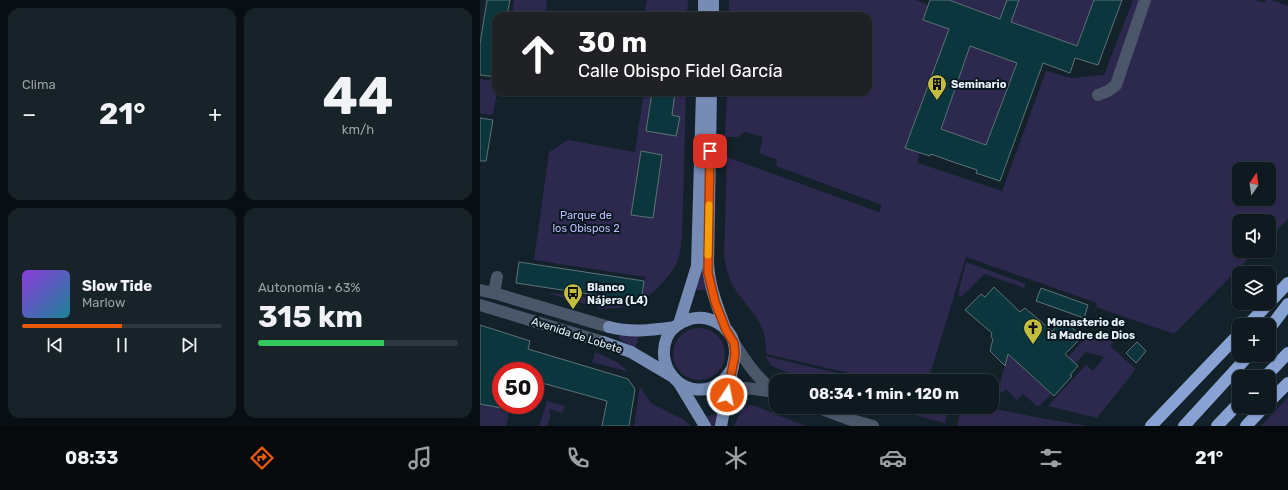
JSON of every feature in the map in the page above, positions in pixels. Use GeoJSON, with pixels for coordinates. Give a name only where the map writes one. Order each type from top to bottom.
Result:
{"type":"FeatureCollection","features":[{"type":"Feature","properties":{"kind":"highway"},"geometry":{"type":"LineString","coordinates":[[1276,296],[1288,283]]}},
{"type":"Feature","properties":{"kind":"highway"},"geometry":{"type":"LineString","coordinates":[[1276,320],[1288,304]]}},
{"type":"Feature","properties":{"kind":"highway"},"geometry":{"type":"LineString","coordinates":[[1255,318],[1262,310]]}},
{"type":"Feature","properties":{"kind":"highway"},"geometry":{"type":"LineString","coordinates":[[1276,327],[1288,314]]}},
{"type":"Feature","properties":{"kind":"highway"},"geometry":{"type":"LineString","coordinates":[[1151,426],[1232,341]]}},
{"type":"Feature","properties":{"kind":"highway"},"geometry":{"type":"LineString","coordinates":[[1272,370],[1288,353]]}},
{"type":"Feature","properties":{"kind":"highway"},"geometry":{"type":"LineString","coordinates":[[1184,426],[1243,362]]}},
{"type":"Feature","properties":{"kind":"highway"},"geometry":{"type":"LineString","coordinates":[[1276,395],[1288,383]]}},
{"type":"Feature","properties":{"kind":"highway"},"geometry":{"type":"LineString","coordinates":[[1216,426],[1232,410]]}},
{"type":"Feature","properties":{"kind":"highway"},"geometry":{"type":"LineString","coordinates":[[1246,426],[1257,414]]}},
{"type":"Feature","properties":{"kind":"main road"},"geometry":{"type":"LineString","coordinates":[[704,0],[704,12]]}},
{"type":"Feature","properties":{"kind":"main road"},"geometry":{"type":"LineString","coordinates":[[713,0],[713,12]]}},
{"type":"Feature","properties":{"kind":"main road"},"geometry":{"type":"LineString","coordinates":[[677,326],[697,266],[702,96]]}},
{"type":"Feature","properties":{"kind":"main road"},"geometry":{"type":"LineString","coordinates":[[711,96],[708,273],[715,302],[726,330],[734,343],[735,355],[721,426]]}},
{"type":"Feature","properties":{"kind":"main road"},"geometry":{"type":"LineString","coordinates":[[705,426],[665,366],[663,355],[664,345],[668,335],[677,326],[692,318],[711,319],[726,330]]}},
{"type":"Feature","properties":{"kind":"main road","name":"Avenida de Lobete"},"geometry":{"type":"LineString","coordinates":[[609,327],[624,331],[638,331],[677,326]]}},
{"type":"Feature","properties":{"kind":"main road","name":"Avenida de Lobete"},"geometry":{"type":"LineString","coordinates":[[603,342],[631,352],[675,379]]}},
{"type":"Feature","properties":{"kind":"main road"},"geometry":{"type":"LineString","coordinates":[[675,379],[689,388],[710,388],[720,383],[728,376],[733,367]]}},
{"type":"Feature","properties":{"kind":"street"},"geometry":{"type":"LineString","coordinates":[[1098,95],[1108,91],[1116,85],[1145,0]]}},
{"type":"Feature","properties":{"kind":"street"},"geometry":{"type":"LineString","coordinates":[[494,293],[497,277]]}},
{"type":"Feature","properties":{"kind":"street","name":"Avenida de Lobete"},"geometry":{"type":"LineString","coordinates":[[480,290],[609,327]]}},
{"type":"Feature","properties":{"kind":"street","name":"Avenida de Lobete"},"geometry":{"type":"LineString","coordinates":[[480,305],[603,342]]}},
{"type":"Feature","properties":{"kind":"street"},"geometry":{"type":"LineString","coordinates":[[734,343],[756,375],[769,387]]}},
{"type":"Feature","properties":{"kind":"street"},"geometry":{"type":"LineString","coordinates":[[710,388],[728,390],[746,388],[769,391]]}},
{"type":"Feature","properties":{"kind":"street"},"geometry":{"type":"LineString","coordinates":[[835,414],[873,426]]}},
{"type":"Feature","properties":{"kind":"green space"},"geometry":{"type":"Polygon","coordinates":[[[514,0],[547,0],[546,12],[512,12],[514,0]]]}},
{"type":"Feature","properties":{"kind":"green space"},"geometry":{"type":"Polygon","coordinates":[[[647,0],[688,0],[687,12],[645,12],[647,0]]]}},
{"type":"Feature","properties":{"kind":"green space"},"geometry":{"type":"Polygon","coordinates":[[[729,0],[916,0],[928,5],[923,20],[949,29],[905,147],[919,153],[918,163],[1002,191],[1046,71],[1072,78],[1104,75],[1133,0],[1256,0],[1264,3],[1266,0],[1272,0],[1288,6],[1288,219],[1276,231],[1276,214],[1232,214],[1232,258],[1249,258],[1241,266],[1232,266],[1232,275],[1174,334],[1096,307],[1097,303],[966,257],[930,374],[853,374],[766,354],[764,333],[761,325],[733,285],[724,257],[727,157],[879,212],[882,205],[776,166],[777,160],[759,153],[763,137],[745,132],[738,137],[725,137],[727,96],[872,96],[872,12],[729,12],[729,0]]]}},
{"type":"Feature","properties":{"kind":"green space"},"geometry":{"type":"Polygon","coordinates":[[[949,0],[1007,0],[1000,19],[949,0]]]}},
{"type":"Feature","properties":{"kind":"green space"},"geometry":{"type":"Polygon","coordinates":[[[1019,0],[1094,0],[1077,46],[1011,22],[1019,0]]]}},
{"type":"Feature","properties":{"kind":"green space"},"geometry":{"type":"Polygon","coordinates":[[[970,46],[1017,63],[986,145],[941,129],[970,46]]]}},
{"type":"Feature","properties":{"kind":"green space"},"geometry":{"type":"Polygon","coordinates":[[[480,79],[492,80],[492,96],[496,96],[493,115],[480,113],[480,79]]]}},
{"type":"Feature","properties":{"kind":"green space","name":"Parque de los Obispos 2"},"geometry":{"type":"Polygon","coordinates":[[[643,96],[664,96],[674,98],[674,96],[686,96],[682,231],[679,257],[677,263],[664,282],[653,293],[642,300],[645,277],[534,260],[549,152],[568,140],[635,152],[643,96]],[[641,152],[631,215],[653,218],[662,155],[641,152]]]}},
{"type":"Feature","properties":{"kind":"green space"},"geometry":{"type":"Polygon","coordinates":[[[703,262],[707,290],[695,290],[703,262]]]}},
{"type":"Feature","properties":{"kind":"green space"},"geometry":{"type":"Polygon","coordinates":[[[966,262],[1026,284],[1024,288],[985,274],[961,297],[958,294],[966,262]]]}},
{"type":"Feature","properties":{"kind":"green space"},"geometry":{"type":"Polygon","coordinates":[[[550,294],[592,298],[592,306],[550,294]]]}},
{"type":"Feature","properties":{"kind":"green space"},"geometry":{"type":"Polygon","coordinates":[[[598,300],[629,305],[619,308],[599,309],[597,308],[598,300]]]}},
{"type":"Feature","properties":{"kind":"green space"},"geometry":{"type":"Polygon","coordinates":[[[699,328],[709,330],[717,336],[723,344],[725,354],[723,364],[717,372],[709,378],[699,380],[689,378],[681,372],[675,364],[673,354],[675,344],[681,336],[689,330],[699,328]]]}},
{"type":"Feature","properties":{"kind":"green space"},"geometry":{"type":"Polygon","coordinates":[[[1089,334],[1114,342],[1110,346],[1136,369],[1097,418],[1048,406],[1086,365],[1093,371],[1104,357],[1086,352],[1075,364],[1068,357],[1089,334]]]}},
{"type":"Feature","properties":{"kind":"green space"},"geometry":{"type":"Polygon","coordinates":[[[620,335],[639,336],[636,347],[635,348],[619,339],[620,335]]]}},
{"type":"Feature","properties":{"kind":"green space"},"geometry":{"type":"Polygon","coordinates":[[[595,352],[617,362],[629,372],[592,362],[595,352]]]}},
{"type":"Feature","properties":{"kind":"green space"},"geometry":{"type":"Polygon","coordinates":[[[1008,354],[1051,394],[1038,407],[1023,394],[1017,400],[1006,389],[1002,393],[999,391],[1008,354]]]}},
{"type":"Feature","properties":{"kind":"green space"},"geometry":{"type":"Polygon","coordinates":[[[765,356],[841,374],[791,374],[772,366],[765,356]]]}},
{"type":"Feature","properties":{"kind":"green space"},"geometry":{"type":"Polygon","coordinates":[[[640,387],[651,403],[684,420],[691,426],[634,426],[640,387]]]}},
{"type":"Feature","properties":{"kind":"green space"},"geometry":{"type":"Polygon","coordinates":[[[1288,397],[1288,426],[1261,426],[1272,414],[1276,414],[1276,410],[1288,397]]]}},
{"type":"Feature","properties":{"kind":"green space"},"geometry":{"type":"Polygon","coordinates":[[[547,401],[565,406],[562,413],[550,409],[549,413],[551,414],[547,426],[539,426],[547,401]]]}},
{"type":"Feature","properties":{"kind":"green space"},"geometry":{"type":"Polygon","coordinates":[[[480,404],[492,406],[492,414],[509,414],[506,426],[480,426],[480,404]]]}},
{"type":"Feature","properties":{"kind":"green space"},"geometry":{"type":"Polygon","coordinates":[[[748,405],[755,406],[769,411],[769,414],[775,414],[806,426],[734,426],[741,410],[748,405]]]}},
{"type":"Feature","properties":{"kind":"green space"},"geometry":{"type":"Polygon","coordinates":[[[999,410],[1088,426],[957,426],[960,414],[999,414],[999,410]]]}},
{"type":"Feature","properties":{"kind":"green space"},"geometry":{"type":"Polygon","coordinates":[[[721,413],[719,426],[711,426],[705,417],[721,413]]]}},
{"type":"Feature","properties":{"kind":"green space"},"geometry":{"type":"Polygon","coordinates":[[[910,414],[947,414],[945,423],[910,414]]]}},
{"type":"Feature","properties":{"kind":"building"},"geometry":{"type":"Polygon","coordinates":[[[487,0],[510,0],[508,12],[492,12],[492,76],[480,75],[480,44],[487,0]]]}},
{"type":"Feature","properties":{"kind":"building","name":"Seminario"},"geometry":{"type":"Polygon","coordinates":[[[930,0],[949,0],[1000,19],[1007,0],[1019,0],[1011,22],[1077,46],[1094,0],[1122,0],[1098,65],[1075,58],[1070,73],[1043,63],[1000,181],[976,173],[977,170],[931,154],[930,156],[905,148],[949,29],[923,20],[930,0]],[[970,46],[941,129],[986,145],[1017,63],[970,46]]]}},
{"type":"Feature","properties":{"kind":"building"},"geometry":{"type":"Polygon","coordinates":[[[651,96],[674,96],[672,115],[680,117],[676,136],[646,131],[651,96]]]}},
{"type":"Feature","properties":{"kind":"building"},"geometry":{"type":"Polygon","coordinates":[[[480,118],[493,120],[486,161],[480,161],[480,118]]]}},
{"type":"Feature","properties":{"kind":"building"},"geometry":{"type":"Polygon","coordinates":[[[641,151],[662,155],[653,218],[631,215],[641,151]]]}},
{"type":"Feature","properties":{"kind":"building"},"geometry":{"type":"Polygon","coordinates":[[[519,262],[644,281],[641,302],[516,283],[519,262]]]}},
{"type":"Feature","properties":{"kind":"building","name":"Monasterio de la Madre de Dios"},"geometry":{"type":"Polygon","coordinates":[[[994,287],[1020,312],[1025,308],[1052,331],[1064,320],[1082,337],[1065,354],[1078,366],[1070,375],[1072,376],[1054,396],[1008,354],[1005,366],[990,351],[993,339],[991,337],[992,333],[965,310],[981,294],[985,297],[994,287]]]}},
{"type":"Feature","properties":{"kind":"building"},"geometry":{"type":"Polygon","coordinates":[[[1041,288],[1088,305],[1084,318],[1036,301],[1041,288]]]}},
{"type":"Feature","properties":{"kind":"building"},"geometry":{"type":"Polygon","coordinates":[[[480,325],[530,341],[528,349],[628,379],[635,389],[629,426],[602,426],[607,401],[544,384],[544,362],[492,362],[492,406],[480,404],[480,325]]]}},
{"type":"Feature","properties":{"kind":"building"},"geometry":{"type":"Polygon","coordinates":[[[1137,342],[1146,351],[1136,363],[1126,353],[1137,342]]]}},
{"type":"Feature","properties":{"kind":"slow traffic"},"geometry":{"type":"LineString","coordinates":[[708,255],[709,205]]}},
{"type":"Feature","properties":{"kind":"place","name":"Seminario"},"geometry":{"type":"Point","coordinates":[937,101]}},
{"type":"Feature","properties":{"kind":"place","name":"Blanco Nájera (L4)"},"geometry":{"type":"Point","coordinates":[573,310]}},
{"type":"Feature","properties":{"kind":"place","name":"Monasterio de la Madre de Dios"},"geometry":{"type":"Point","coordinates":[1033,345]}},
{"type":"Feature","properties":{"kind":"route"},"geometry":{"type":"LineString","coordinates":[[710,151],[708,273],[715,302],[726,330],[734,343],[735,355],[727,395]]}}]}
